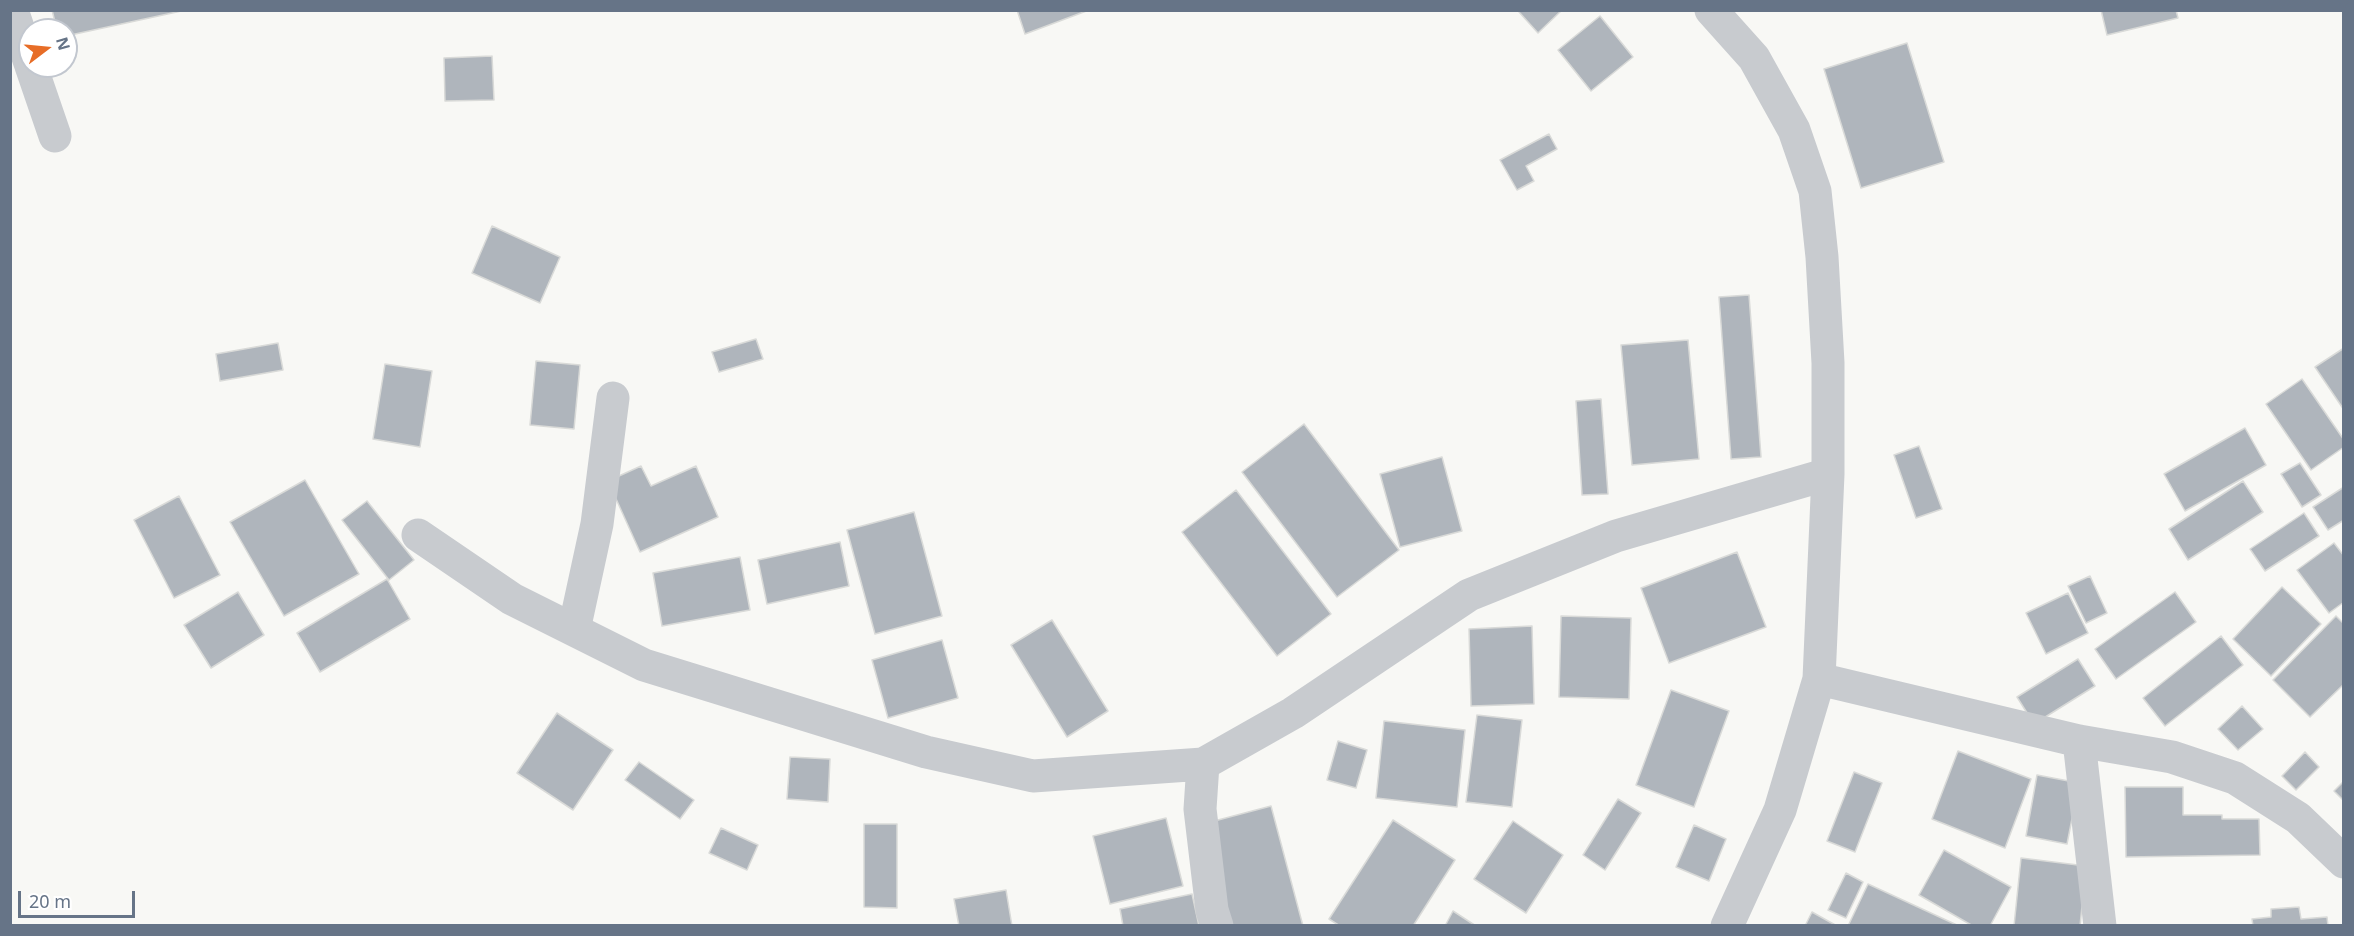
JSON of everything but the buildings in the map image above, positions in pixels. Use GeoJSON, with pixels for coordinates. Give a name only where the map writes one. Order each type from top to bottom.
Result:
{"type":"FeatureCollection","features":[{"type":"Feature","properties":{"kind":"street"},"geometry":{"type":"LineString","coordinates":[[12,10],[18,27]]}},
{"type":"Feature","properties":{"kind":"street"},"geometry":{"type":"LineString","coordinates":[[1711,10],[1754,58],[1794,130],[1815,190],[1822,257],[1828,363],[1828,474],[1820,679],[1780,810],[1727,926]]}},
{"type":"Feature","properties":{"kind":"street"},"geometry":{"type":"LineString","coordinates":[[36,78],[55,136]]}},
{"type":"Feature","properties":{"kind":"street"},"geometry":{"type":"LineString","coordinates":[[574,630],[597,524],[613,398]]}},
{"type":"Feature","properties":{"kind":"street"},"geometry":{"type":"LineString","coordinates":[[418,535],[512,599],[644,665],[926,752],[1033,776],[1203,764],[1293,713],[1469,595],[1616,536],[1828,474]]}},
{"type":"Feature","properties":{"kind":"street"},"geometry":{"type":"LineString","coordinates":[[1820,679],[2079,741],[2172,757],[2235,778],[2298,818],[2343,862]]}},
{"type":"Feature","properties":{"kind":"street"},"geometry":{"type":"LineString","coordinates":[[2079,741],[2100,926]]}},
{"type":"Feature","properties":{"kind":"street"},"geometry":{"type":"LineString","coordinates":[[1203,764],[1200,809],[1212,910],[1217,926]]}}]}
